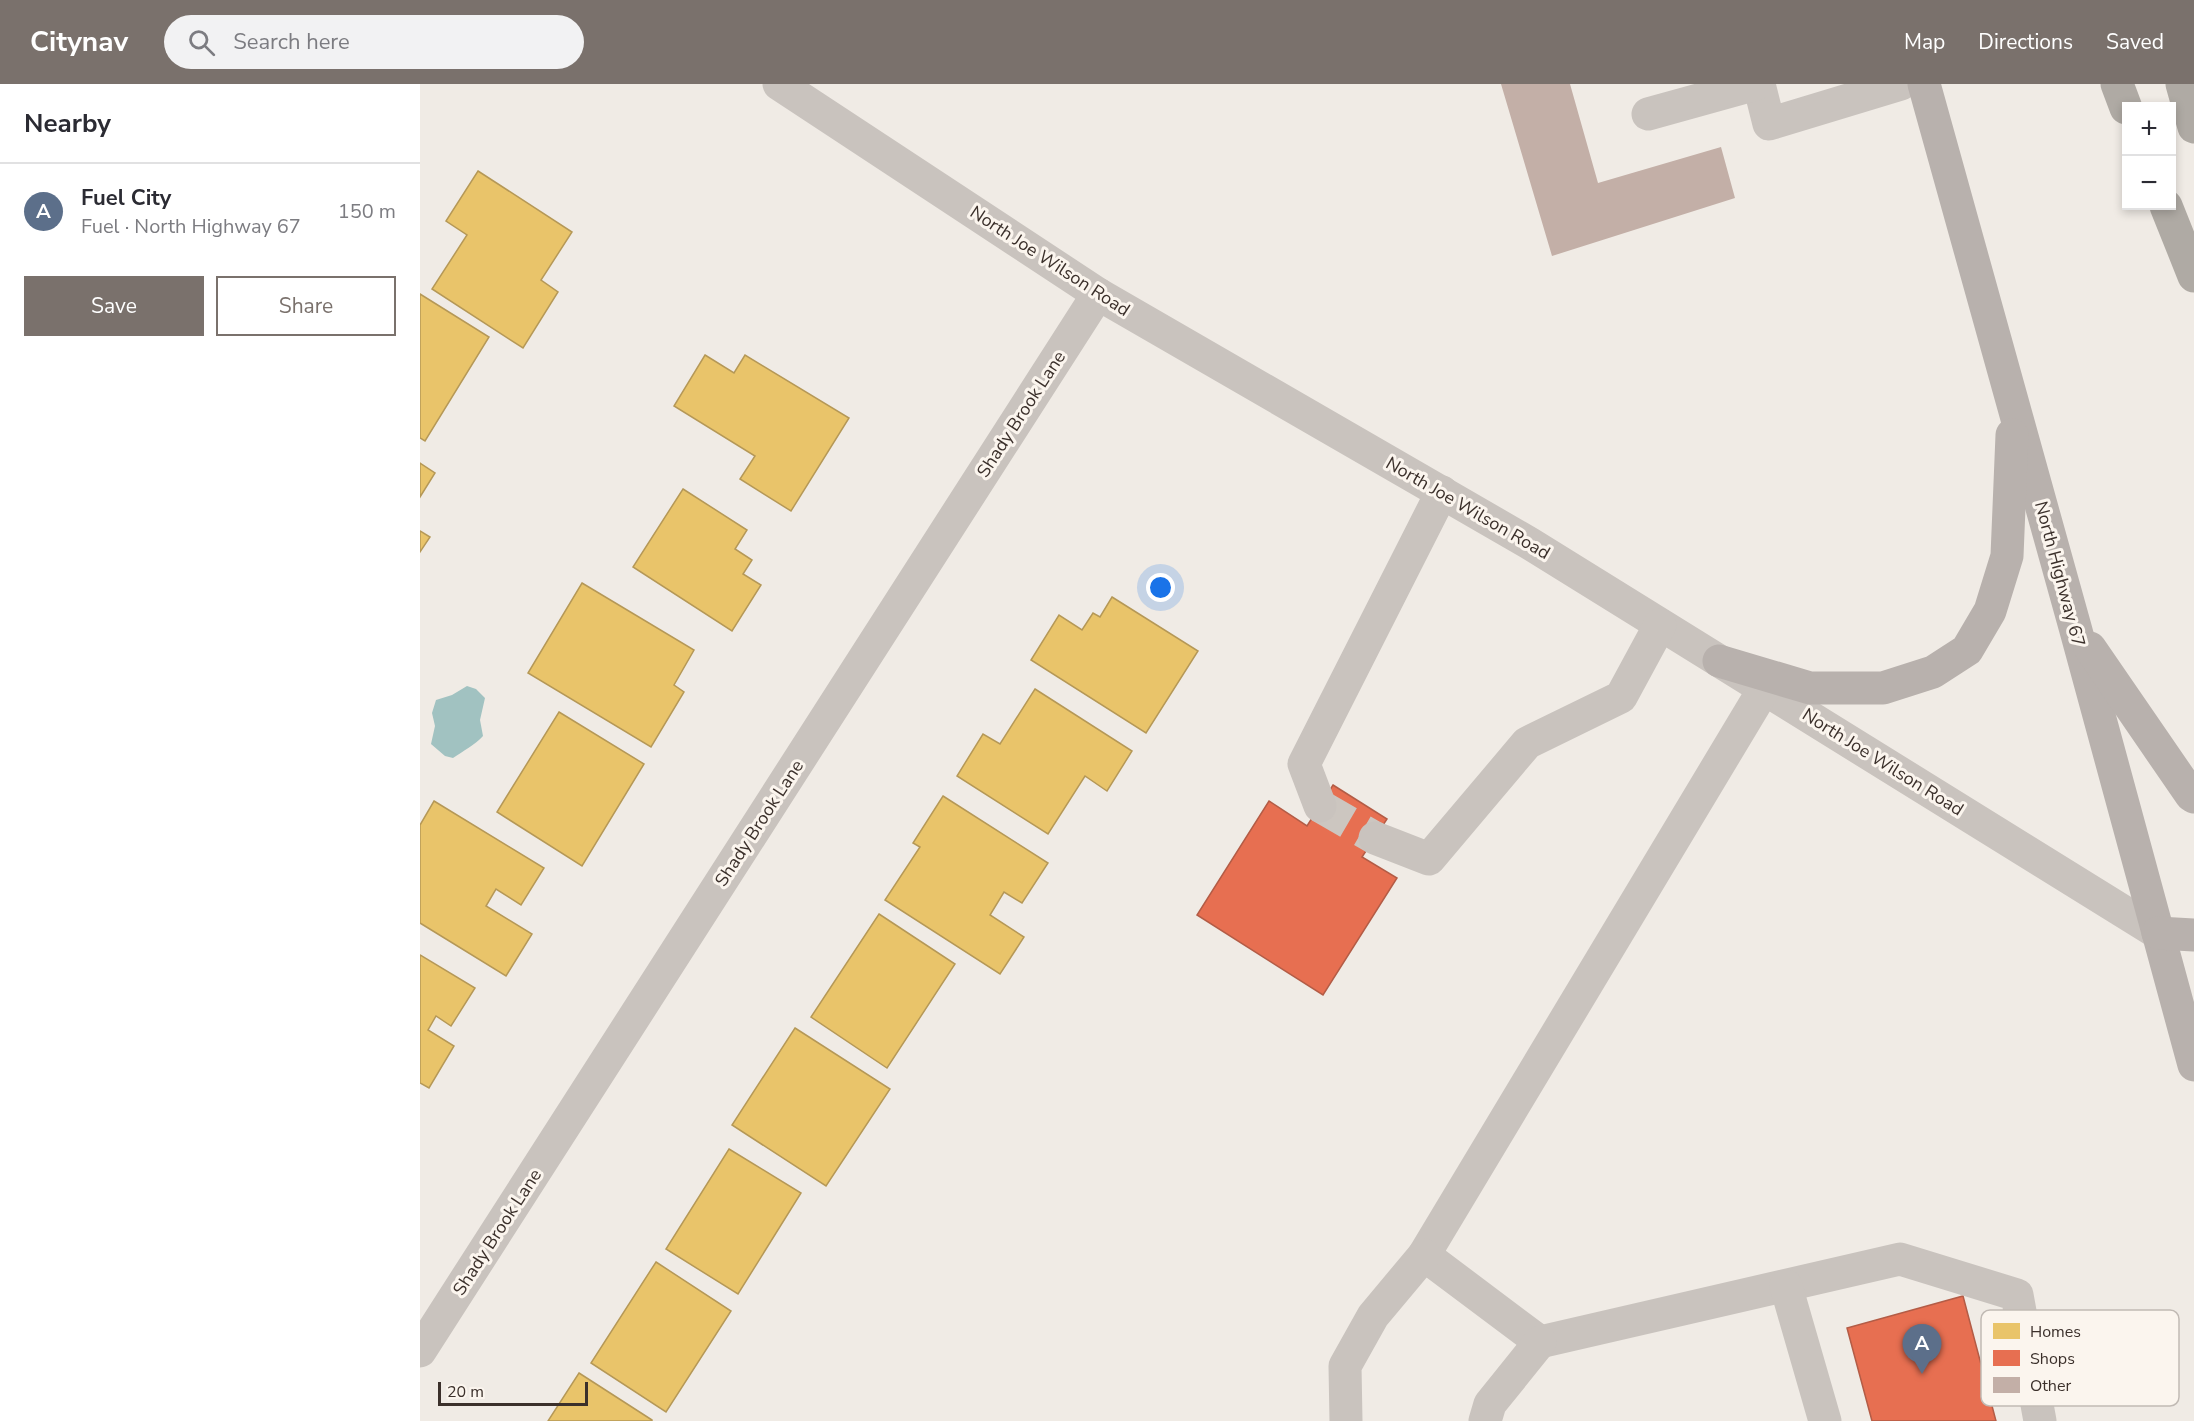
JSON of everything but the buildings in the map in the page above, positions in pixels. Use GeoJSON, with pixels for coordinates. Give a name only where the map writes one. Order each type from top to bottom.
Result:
{"type":"FeatureCollection","features":[{"type":"Feature","properties":{"kind":"highway"},"geometry":{"type":"LineString","coordinates":[[2117,84],[2124,102]]}},
{"type":"Feature","properties":{"kind":"highway"},"geometry":{"type":"LineString","coordinates":[[2182,84],[2194,127]]}},
{"type":"Feature","properties":{"kind":"highway"},"geometry":{"type":"LineString","coordinates":[[2168,210],[2194,276]]}},
{"type":"Feature","properties":{"kind":"main road","name":"North Highway 67"},"geometry":{"type":"LineString","coordinates":[[1924,84],[2194,1065]]}},
{"type":"Feature","properties":{"kind":"main road"},"geometry":{"type":"LineString","coordinates":[[1719,661],[1810,688],[1883,688],[1933,672],[1967,650],[1990,611],[2007,556],[2013,406]]}},
{"type":"Feature","properties":{"kind":"main road"},"geometry":{"type":"LineString","coordinates":[[2075,627],[2194,797]]}},
{"type":"Feature","properties":{"kind":"main road"},"geometry":{"type":"LineString","coordinates":[[2158,933],[2194,935]]}},
{"type":"Feature","properties":{"kind":"main road"},"geometry":{"type":"LineString","coordinates":[[2158,933],[2194,975]]}},
{"type":"Feature","properties":{"kind":"street","name":"North Joe Wilson Road"},"geometry":{"type":"LineString","coordinates":[[779,84],[1098,294],[1529,543],[2158,933]]}},
{"type":"Feature","properties":{"kind":"street"},"geometry":{"type":"LineString","coordinates":[[1648,114],[1757,84],[1769,124],[1901,84]]}},
{"type":"Feature","properties":{"kind":"street","name":"Shady Brook Lane"},"geometry":{"type":"LineString","coordinates":[[420,1351],[1098,294]]}},
{"type":"Feature","properties":{"kind":"street"},"geometry":{"type":"LineString","coordinates":[[1320,806],[1304,764],[1442,492]]}},
{"type":"Feature","properties":{"kind":"street"},"geometry":{"type":"LineString","coordinates":[[1375,838],[1429,859],[1527,743],[1621,697],[1660,624]]}},
{"type":"Feature","properties":{"kind":"street"},"geometry":{"type":"LineString","coordinates":[[1346,1421],[1345,1366],[1373,1316],[1424,1255],[1764,689]]}},
{"type":"Feature","properties":{"kind":"street"},"geometry":{"type":"LineString","coordinates":[[1424,1255],[1540,1342]]}},
{"type":"Feature","properties":{"kind":"street"},"geometry":{"type":"LineString","coordinates":[[1485,1421],[1490,1404],[1540,1342],[1900,1259],[2017,1295],[2020,1310]]}},
{"type":"Feature","properties":{"kind":"street"},"geometry":{"type":"LineString","coordinates":[[1786,1286],[1825,1421]]}},
{"type":"Feature","properties":{"kind":"street"},"geometry":{"type":"LineString","coordinates":[[2037,1406],[2040,1421]]}},
{"type":"Feature","properties":{"kind":"water"},"geometry":{"type":"Polygon","coordinates":[[[467,686],[476,689],[485,698],[480,720],[483,736],[453,758],[445,756],[431,744],[435,726],[432,713],[436,700],[452,695],[467,686]]]}},
{"type":"Feature","properties":{"kind":"tunnel"},"geometry":{"type":"LineString","coordinates":[[1320,806],[1375,838]]}},
{"type":"Feature","properties":{"kind":"place","name":"Fuel City"},"geometry":{"type":"Point","coordinates":[1922,1374]}}]}
